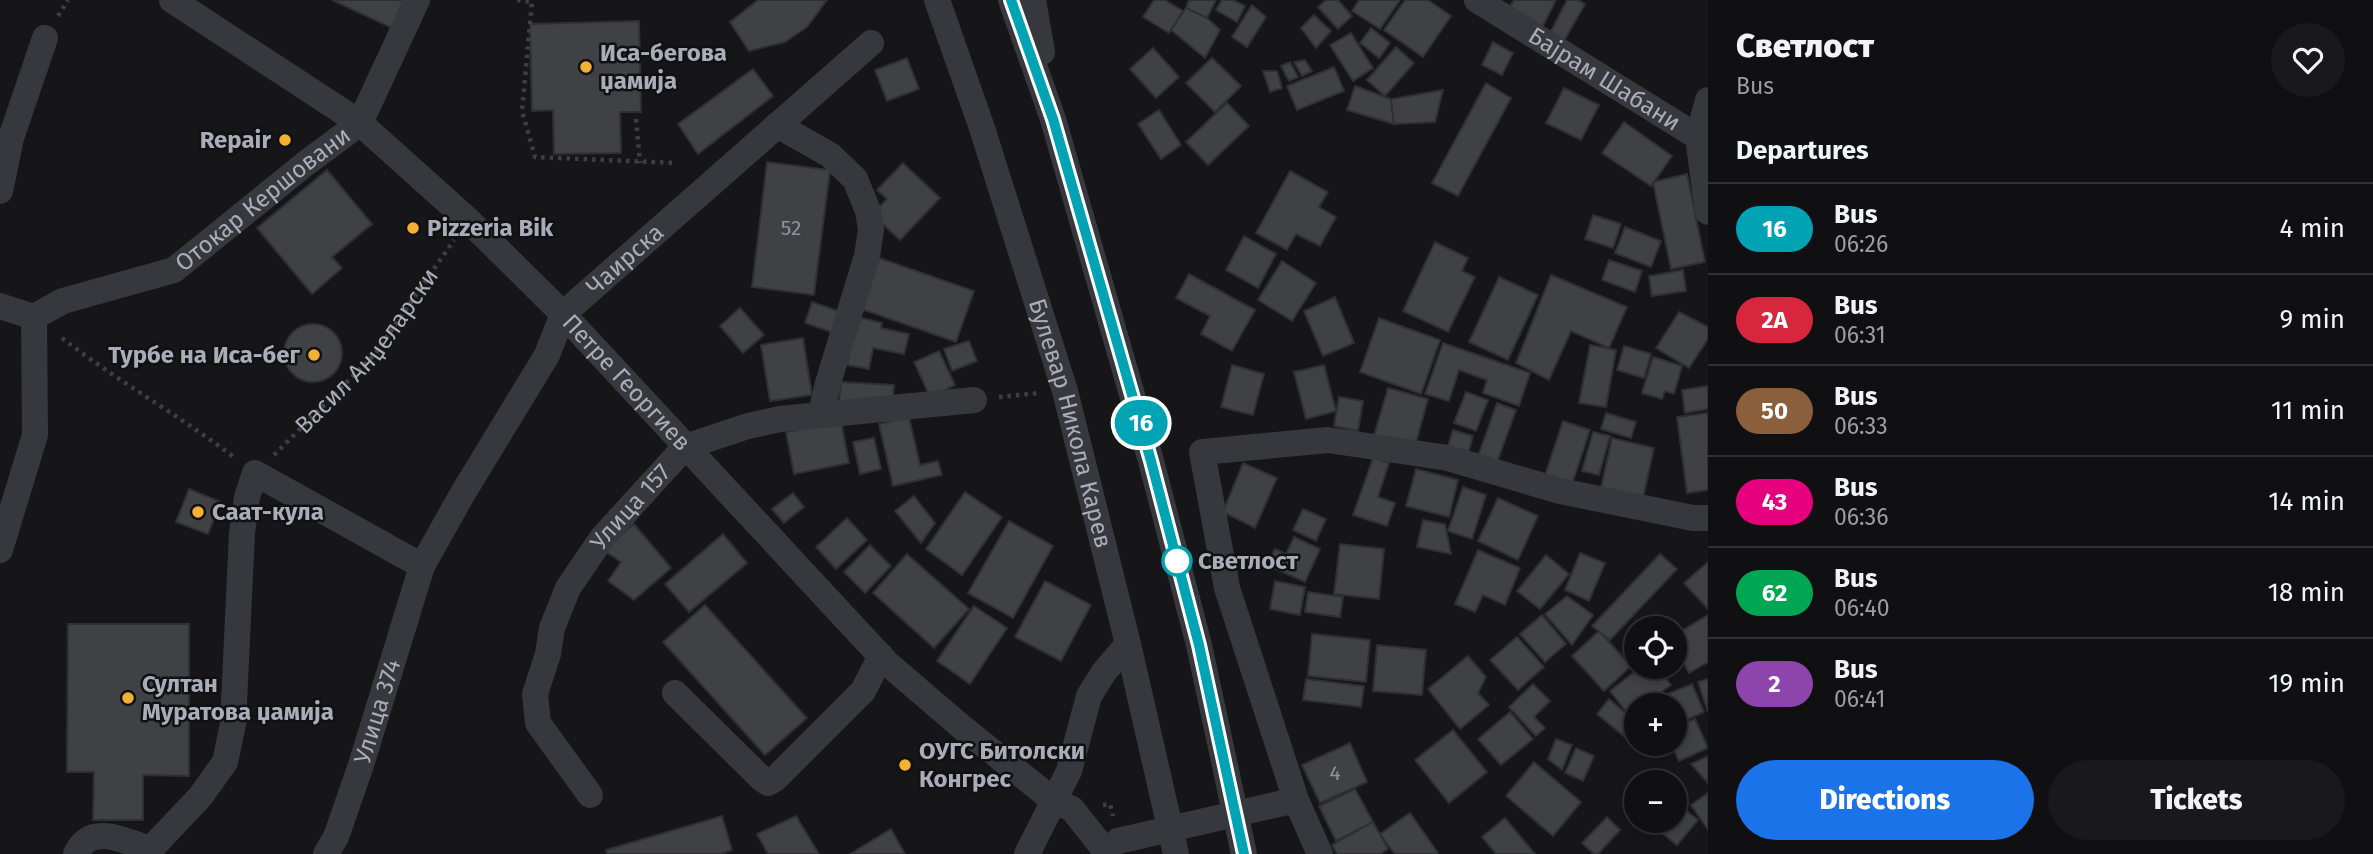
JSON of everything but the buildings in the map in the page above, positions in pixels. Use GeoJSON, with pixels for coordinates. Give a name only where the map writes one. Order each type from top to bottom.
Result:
{"type":"FeatureCollection","features":[{"type":"Feature","properties":{"kind":"street","name":"Петре Георгиев"},"geometry":{"type":"LineString","coordinates":[[172,0],[360,123],[468,220],[563,314],[881,656],[964,729],[1053,800],[1072,810],[1113,848]]}},
{"type":"Feature","properties":{"kind":"street"},"geometry":{"type":"LineString","coordinates":[[360,123],[417,0]]}},
{"type":"Feature","properties":{"kind":"street"},"geometry":{"type":"LineString","coordinates":[[927,0],[960,65]]}},
{"type":"Feature","properties":{"kind":"street","name":"Булевар Никола Карев"},"geometry":{"type":"LineString","coordinates":[[937,0],[1065,391],[1128,644],[1176,854]]}},
{"type":"Feature","properties":{"kind":"street"},"geometry":{"type":"LineString","coordinates":[[1011,0],[1053,119],[1155,474],[1199,645],[1244,854]]}},
{"type":"Feature","properties":{"kind":"street"},"geometry":{"type":"LineString","coordinates":[[1033,0],[1053,119]]}},
{"type":"Feature","properties":{"kind":"street","name":"Бајрам Шабани"},"geometry":{"type":"LineString","coordinates":[[1477,0],[1703,138]]}},
{"type":"Feature","properties":{"kind":"street"},"geometry":{"type":"LineString","coordinates":[[0,191],[11,138],[45,38]]}},
{"type":"Feature","properties":{"kind":"street","name":"Чаирска"},"geometry":{"type":"LineString","coordinates":[[422,566],[547,355],[563,314],[871,43]]}},
{"type":"Feature","properties":{"kind":"street"},"geometry":{"type":"LineString","coordinates":[[1708,100],[1703,138],[1708,212]]}},
{"type":"Feature","properties":{"kind":"street","name":"Отокар Кершовани"},"geometry":{"type":"LineString","coordinates":[[34,317],[63,301],[174,270],[304,164],[360,123]]}},
{"type":"Feature","properties":{"kind":"street"},"geometry":{"type":"LineString","coordinates":[[777,125],[830,155],[855,179],[868,211],[871,230],[867,256],[821,414]]}},
{"type":"Feature","properties":{"kind":"street"},"geometry":{"type":"LineString","coordinates":[[0,306],[34,317],[35,435],[0,550]]}},
{"type":"Feature","properties":{"kind":"street","name":"Улица 157"},"geometry":{"type":"LineString","coordinates":[[590,795],[538,723],[535,694],[548,654],[552,628],[568,588],[602,538],[685,447],[748,426],[780,419],[974,400]]}},
{"type":"Feature","properties":{"kind":"street"},"geometry":{"type":"LineString","coordinates":[[1320,854],[1296,800],[1227,588],[1202,452],[1328,440],[1448,458],[1560,491],[1693,518],[1708,518]]}},
{"type":"Feature","properties":{"kind":"street"},"geometry":{"type":"LineString","coordinates":[[76,854],[81,843],[93,836],[106,835],[148,852],[200,796],[225,762],[233,724],[242,533],[247,497],[255,474],[422,566]]}},
{"type":"Feature","properties":{"kind":"street","name":"Улица 374"},"geometry":{"type":"LineString","coordinates":[[326,854],[336,837],[361,765],[422,566]]}},
{"type":"Feature","properties":{"kind":"street"},"geometry":{"type":"LineString","coordinates":[[1027,854],[1069,771],[1089,696],[1104,672],[1128,644]]}},
{"type":"Feature","properties":{"kind":"street"},"geometry":{"type":"LineString","coordinates":[[675,693],[768,783],[863,691],[881,656]]}},
{"type":"Feature","properties":{"kind":"street"},"geometry":{"type":"LineString","coordinates":[[1113,848],[1296,800]]}},
{"type":"Feature","properties":{"kind":"path"},"geometry":{"type":"LineString","coordinates":[[517,0],[532,2],[522,111],[536,158],[675,163]]}},
{"type":"Feature","properties":{"kind":"path"},"geometry":{"type":"LineString","coordinates":[[636,119],[640,163]]}},
{"type":"Feature","properties":{"kind":"path","name":"Васил Анџеларски"},"geometry":{"type":"LineString","coordinates":[[255,474],[375,354],[468,220]]}},
{"type":"Feature","properties":{"kind":"path"},"geometry":{"type":"LineString","coordinates":[[86,356],[197,429],[255,474]]}},
{"type":"Feature","properties":{"kind":"path"},"geometry":{"type":"LineString","coordinates":[[974,400],[1065,391]]}},
{"type":"Feature","properties":{"kind":"bus line","name":"16"},"geometry":{"type":"LineString","coordinates":[[1011,0],[1053,119],[1151,461],[1199,645],[1244,854]]}},
{"type":"Feature","properties":{"kind":"place","name":"Иса-бегова џамија"},"geometry":{"type":"Point","coordinates":[586,67]}},
{"type":"Feature","properties":{"kind":"place","name":"Repair"},"geometry":{"type":"Point","coordinates":[285,140]}},
{"type":"Feature","properties":{"kind":"place","name":"Pizzeria Bik"},"geometry":{"type":"Point","coordinates":[413,228]}},
{"type":"Feature","properties":{"kind":"place","name":"Турбе на Иса-бег"},"geometry":{"type":"Point","coordinates":[314,355]}},
{"type":"Feature","properties":{"kind":"place","name":"Саат-кула"},"geometry":{"type":"Point","coordinates":[198,512]}},
{"type":"Feature","properties":{"kind":"place","name":"Светлост"},"geometry":{"type":"Point","coordinates":[1177,561]}},
{"type":"Feature","properties":{"kind":"place","name":"Султан Муратова џамија"},"geometry":{"type":"Point","coordinates":[128,698]}},
{"type":"Feature","properties":{"kind":"place","name":"ОУГС Битолски Конгрес"},"geometry":{"type":"Point","coordinates":[905,765]}}]}
